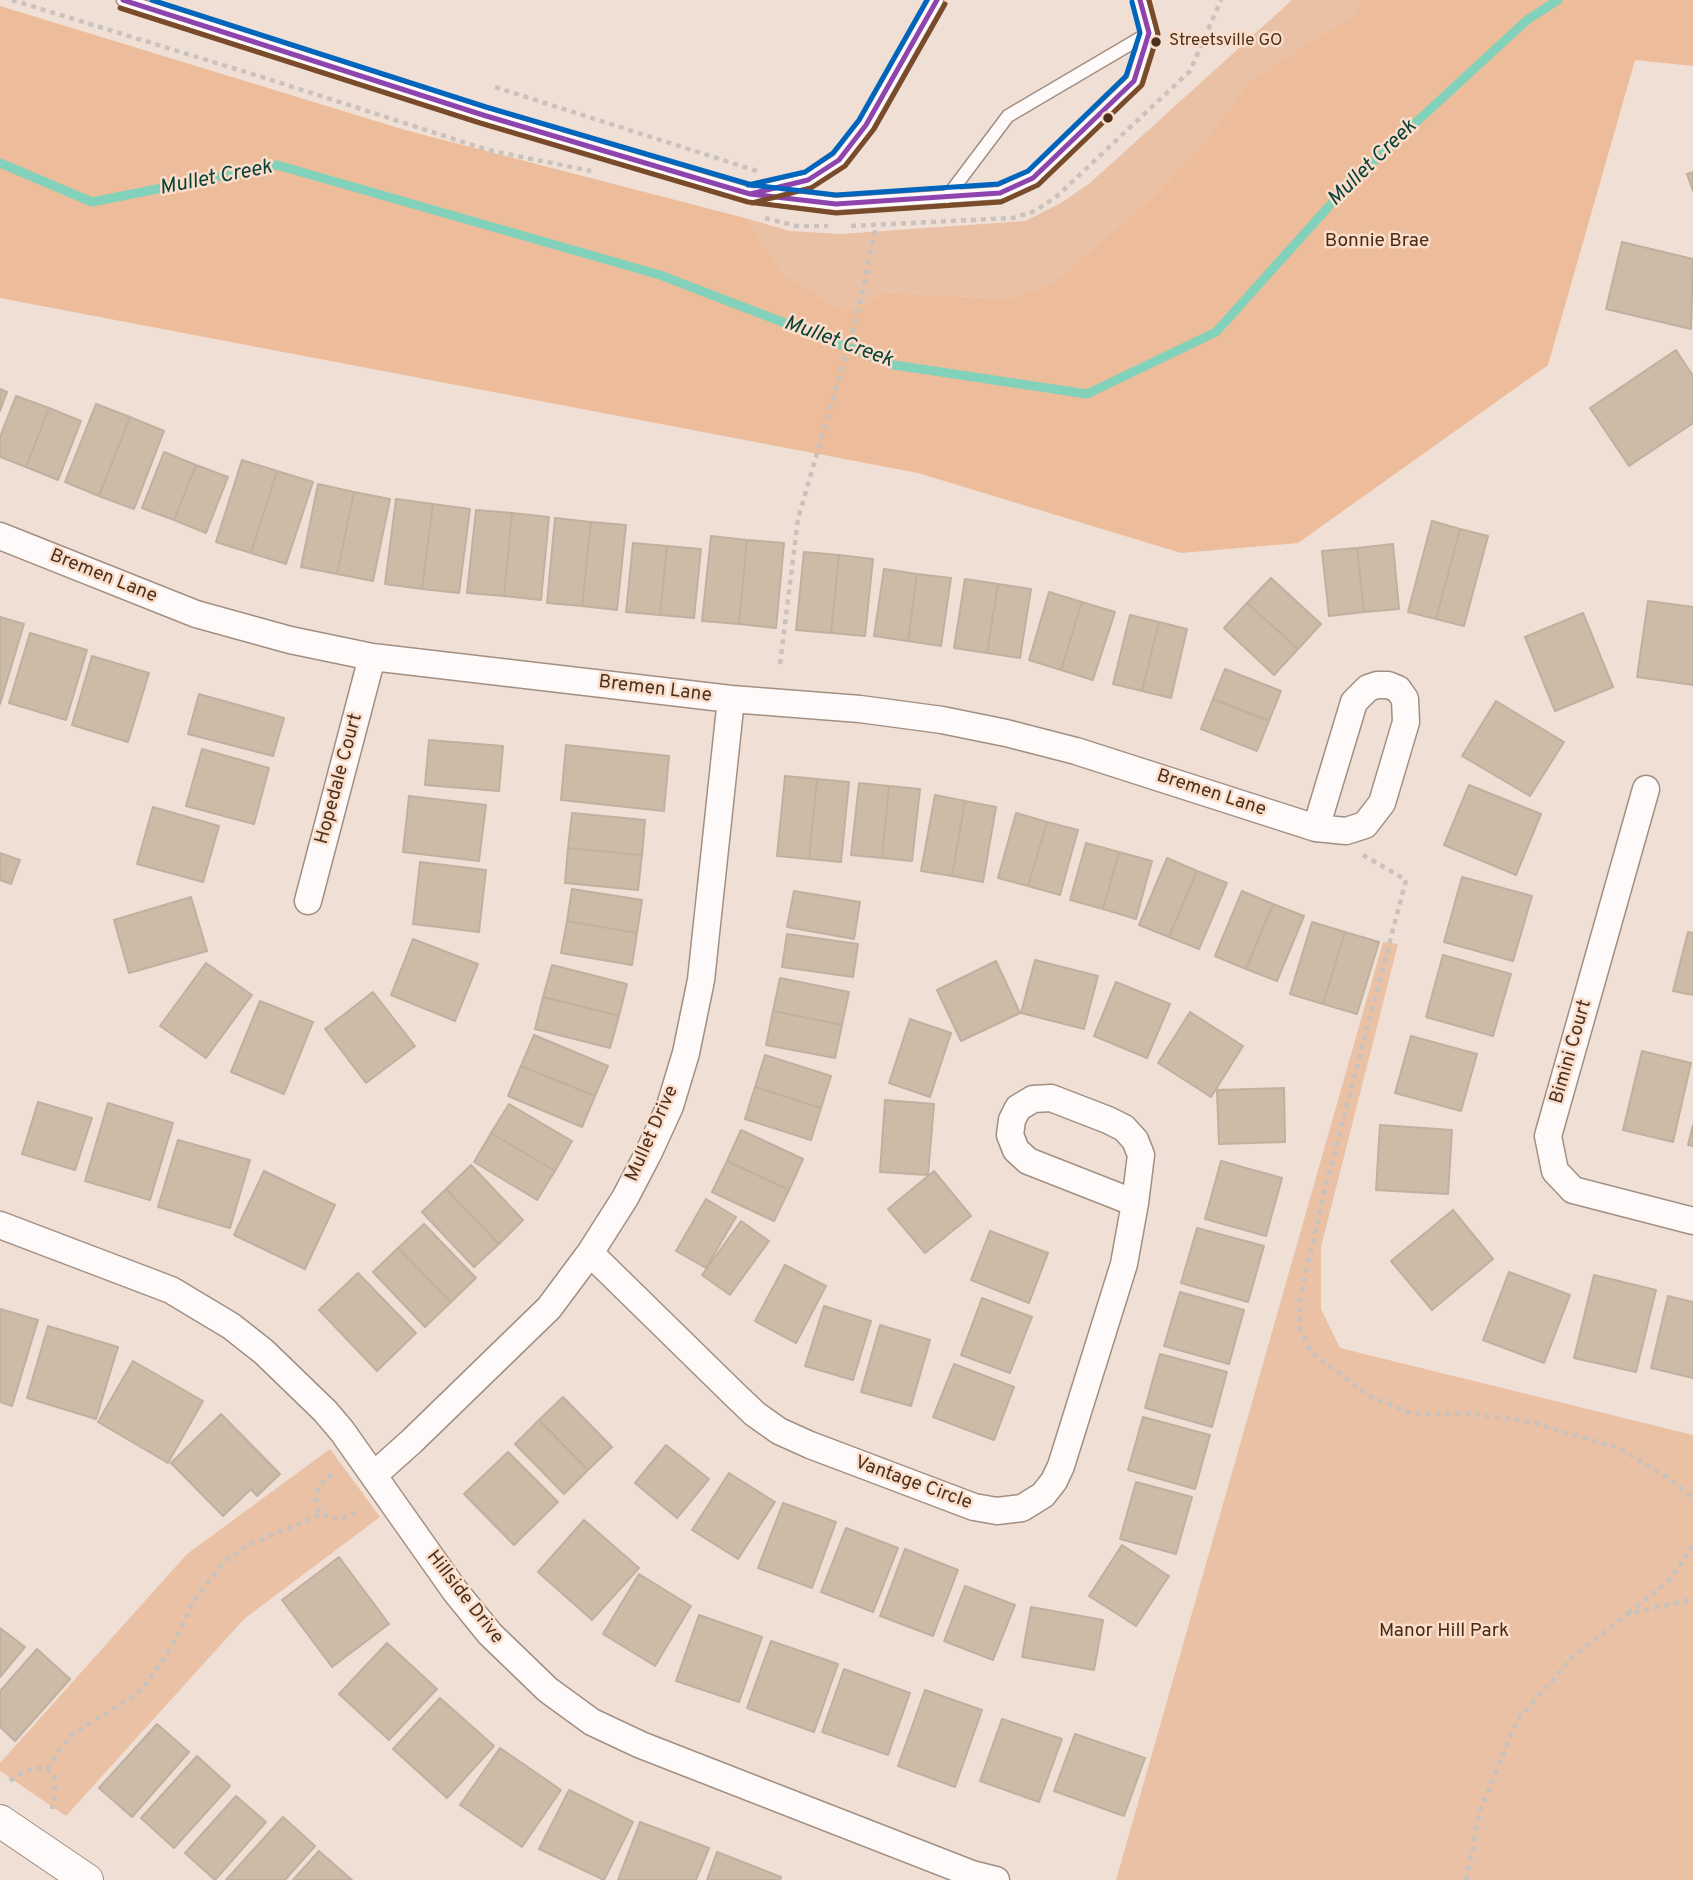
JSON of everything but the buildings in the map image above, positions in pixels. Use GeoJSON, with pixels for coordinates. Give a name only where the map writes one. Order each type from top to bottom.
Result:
{"type":"FeatureCollection","features":[{"type":"Feature","properties":{"kind":"street","name":"Bremen Lane"},"geometry":{"type":"LineString","coordinates":[[0,536],[195,614],[266,634],[372,657],[731,699],[860,709],[942,720],[1006,733],[1135,769],[1316,828],[1355,830],[1365,825],[1382,803],[1406,722],[1405,699],[1398,689],[1377,685],[1368,688],[1354,702],[1316,828]]}},
{"type":"Feature","properties":{"kind":"street","name":"Hopedale Court"},"geometry":{"type":"LineString","coordinates":[[308,901],[372,657]]}},
{"type":"Feature","properties":{"kind":"street","name":"Mullet Drive"},"geometry":{"type":"LineString","coordinates":[[374,1475],[549,1308],[590,1253],[625,1198],[649,1152],[670,1106],[686,1053],[701,980],[731,699]]}},
{"type":"Feature","properties":{"kind":"street","name":"Bimini Court"},"geometry":{"type":"LineString","coordinates":[[1646,789],[1548,1136],[1555,1171],[1573,1190],[1693,1221]]}},
{"type":"Feature","properties":{"kind":"street","name":"Vantage Circle"},"geometry":{"type":"LineString","coordinates":[[590,1253],[755,1414],[779,1431],[974,1507],[997,1511],[1021,1508],[1043,1495],[1061,1466],[1124,1264],[1135,1203],[1140,1155],[1135,1140],[1124,1128],[1051,1098],[1033,1099],[1018,1108],[1012,1120],[1010,1135],[1016,1150],[1028,1161],[1135,1203]]}},
{"type":"Feature","properties":{"kind":"street","name":"Hillside Drive"},"geometry":{"type":"LineString","coordinates":[[0,1225],[159,1285],[198,1304],[264,1352],[325,1411],[374,1475],[455,1591],[490,1634],[548,1690],[592,1722],[641,1745],[972,1874],[996,1880]]}},
{"type":"Feature","properties":{"kind":"street"},"geometry":{"type":"LineString","coordinates":[[0,1821],[87,1880]]}},
{"type":"Feature","properties":{"kind":"lane"},"geometry":{"type":"LineString","coordinates":[[123,0],[483,115],[750,194],[836,204],[1000,193],[1033,178],[1134,81],[1149,33],[1140,0]]}},
{"type":"Feature","properties":{"kind":"lane"},"geometry":{"type":"LineString","coordinates":[[750,194],[807,180],[839,160],[866,125],[937,0]]}},
{"type":"Feature","properties":{"kind":"lane"},"geometry":{"type":"LineString","coordinates":[[947,197],[1008,116],[1149,33]]}},
{"type":"Feature","properties":{"kind":"path"},"geometry":{"type":"LineString","coordinates":[[12,0],[488,150],[602,173]]}},
{"type":"Feature","properties":{"kind":"path"},"geometry":{"type":"LineString","coordinates":[[1212,0],[1216,8]]}},
{"type":"Feature","properties":{"kind":"path"},"geometry":{"type":"LineString","coordinates":[[850,226],[1013,218],[1035,211],[1056,197],[1190,71],[1221,0]]}},
{"type":"Feature","properties":{"kind":"path"},"geometry":{"type":"LineString","coordinates":[[495,87],[754,171],[766,172]]}},
{"type":"Feature","properties":{"kind":"path"},"geometry":{"type":"LineString","coordinates":[[761,218],[796,226],[836,226]]}},
{"type":"Feature","properties":{"kind":"path"},"geometry":{"type":"LineString","coordinates":[[780,664],[798,519],[859,308],[876,226]]}},
{"type":"Feature","properties":{"kind":"path"},"geometry":{"type":"LineString","coordinates":[[1361,854],[1406,880],[1326,1185],[1300,1298],[1300,1328],[1311,1352],[1369,1396],[1412,1414],[1462,1413],[1523,1420],[1619,1448],[1671,1480],[1693,1499]]}},
{"type":"Feature","properties":{"kind":"path"},"geometry":{"type":"LineString","coordinates":[[321,1514],[316,1504],[316,1496],[319,1486],[332,1475]]}},
{"type":"Feature","properties":{"kind":"path"},"geometry":{"type":"LineString","coordinates":[[47,1769],[74,1733],[131,1698],[146,1684],[173,1645],[194,1600],[225,1561],[243,1548],[321,1514],[339,1520],[356,1512]]}},
{"type":"Feature","properties":{"kind":"path"},"geometry":{"type":"LineString","coordinates":[[1466,1880],[1480,1811],[1517,1720],[1573,1657],[1670,1580],[1693,1545]]}},
{"type":"Feature","properties":{"kind":"path"},"geometry":{"type":"LineString","coordinates":[[1628,1614],[1693,1599]]}},
{"type":"Feature","properties":{"kind":"path"},"geometry":{"type":"LineString","coordinates":[[10,1781],[36,1768],[47,1769],[54,1777],[52,1809]]}},
{"type":"Feature","properties":{"kind":"green space"},"geometry":{"type":"Polygon","coordinates":[[[1292,0],[1362,0],[1355,18],[1318,36],[1249,82],[1205,145],[1151,198],[1053,283],[1007,299],[885,292],[866,304],[843,311],[783,274],[745,218],[790,231],[841,234],[1025,221],[1061,203],[1090,183],[1292,0]]]}},
{"type":"Feature","properties":{"kind":"green space","name":"Bonnie Brae"},"geometry":{"type":"Polygon","coordinates":[[[1362,0],[1693,0],[1693,66],[1635,60],[1548,365],[1298,543],[1181,553],[918,473],[0,298],[0,6],[405,130],[745,218],[783,274],[843,311],[866,304],[885,292],[1007,299],[1053,283],[1151,198],[1204,145],[1249,82],[1318,36],[1354,18],[1362,0]]]}},
{"type":"Feature","properties":{"kind":"green space","name":"Manor Hill Park"},"geometry":{"type":"Polygon","coordinates":[[[1383,942],[1398,944],[1321,1247],[1321,1309],[1340,1348],[1693,1435],[1693,1880],[1116,1880],[1383,942]]]}},
{"type":"Feature","properties":{"kind":"green space"},"geometry":{"type":"Polygon","coordinates":[[[330,1449],[380,1517],[244,1619],[66,1816],[0,1771],[0,1763],[187,1554],[330,1449]]]}},
{"type":"Feature","properties":{"kind":"waterway","name":"Mullet Creek"},"geometry":{"type":"LineString","coordinates":[[0,163],[92,202],[277,165],[660,275],[894,365],[1087,394],[1216,332],[1348,185],[1527,20],[1558,0]]}},
{"type":"Feature","properties":{"kind":"transit line"},"geometry":{"type":"LineString","coordinates":[[123,0],[483,115],[750,194],[836,204],[1000,193],[1033,178],[1134,81],[1149,33],[1140,0]]}},
{"type":"Feature","properties":{"kind":"transit line"},"geometry":{"type":"LineString","coordinates":[[152,0],[486,107],[752,185],[836,195],[998,184],[1028,171],[1126,76],[1140,33],[1132,2]]}},
{"type":"Feature","properties":{"kind":"transit line"},"geometry":{"type":"LineString","coordinates":[[748,185],[805,172],[833,153],[859,120],[927,0]]}},
{"type":"Feature","properties":{"kind":"transit line"},"geometry":{"type":"LineString","coordinates":[[750,194],[808,180],[839,160],[866,125],[937,0]]}},
{"type":"Feature","properties":{"kind":"transit line"},"geometry":{"type":"LineString","coordinates":[[120,8],[480,123],[748,202],[836,213],[1001,202],[1038,185],[1142,85],[1158,34],[1149,0]]}},
{"type":"Feature","properties":{"kind":"transit line"},"geometry":{"type":"LineString","coordinates":[[752,203],[811,188],[845,166],[874,129],[945,4]]}},
{"type":"Feature","properties":{"kind":"place","name":"Streetsville GO"},"geometry":{"type":"Point","coordinates":[1156,42]}}]}
